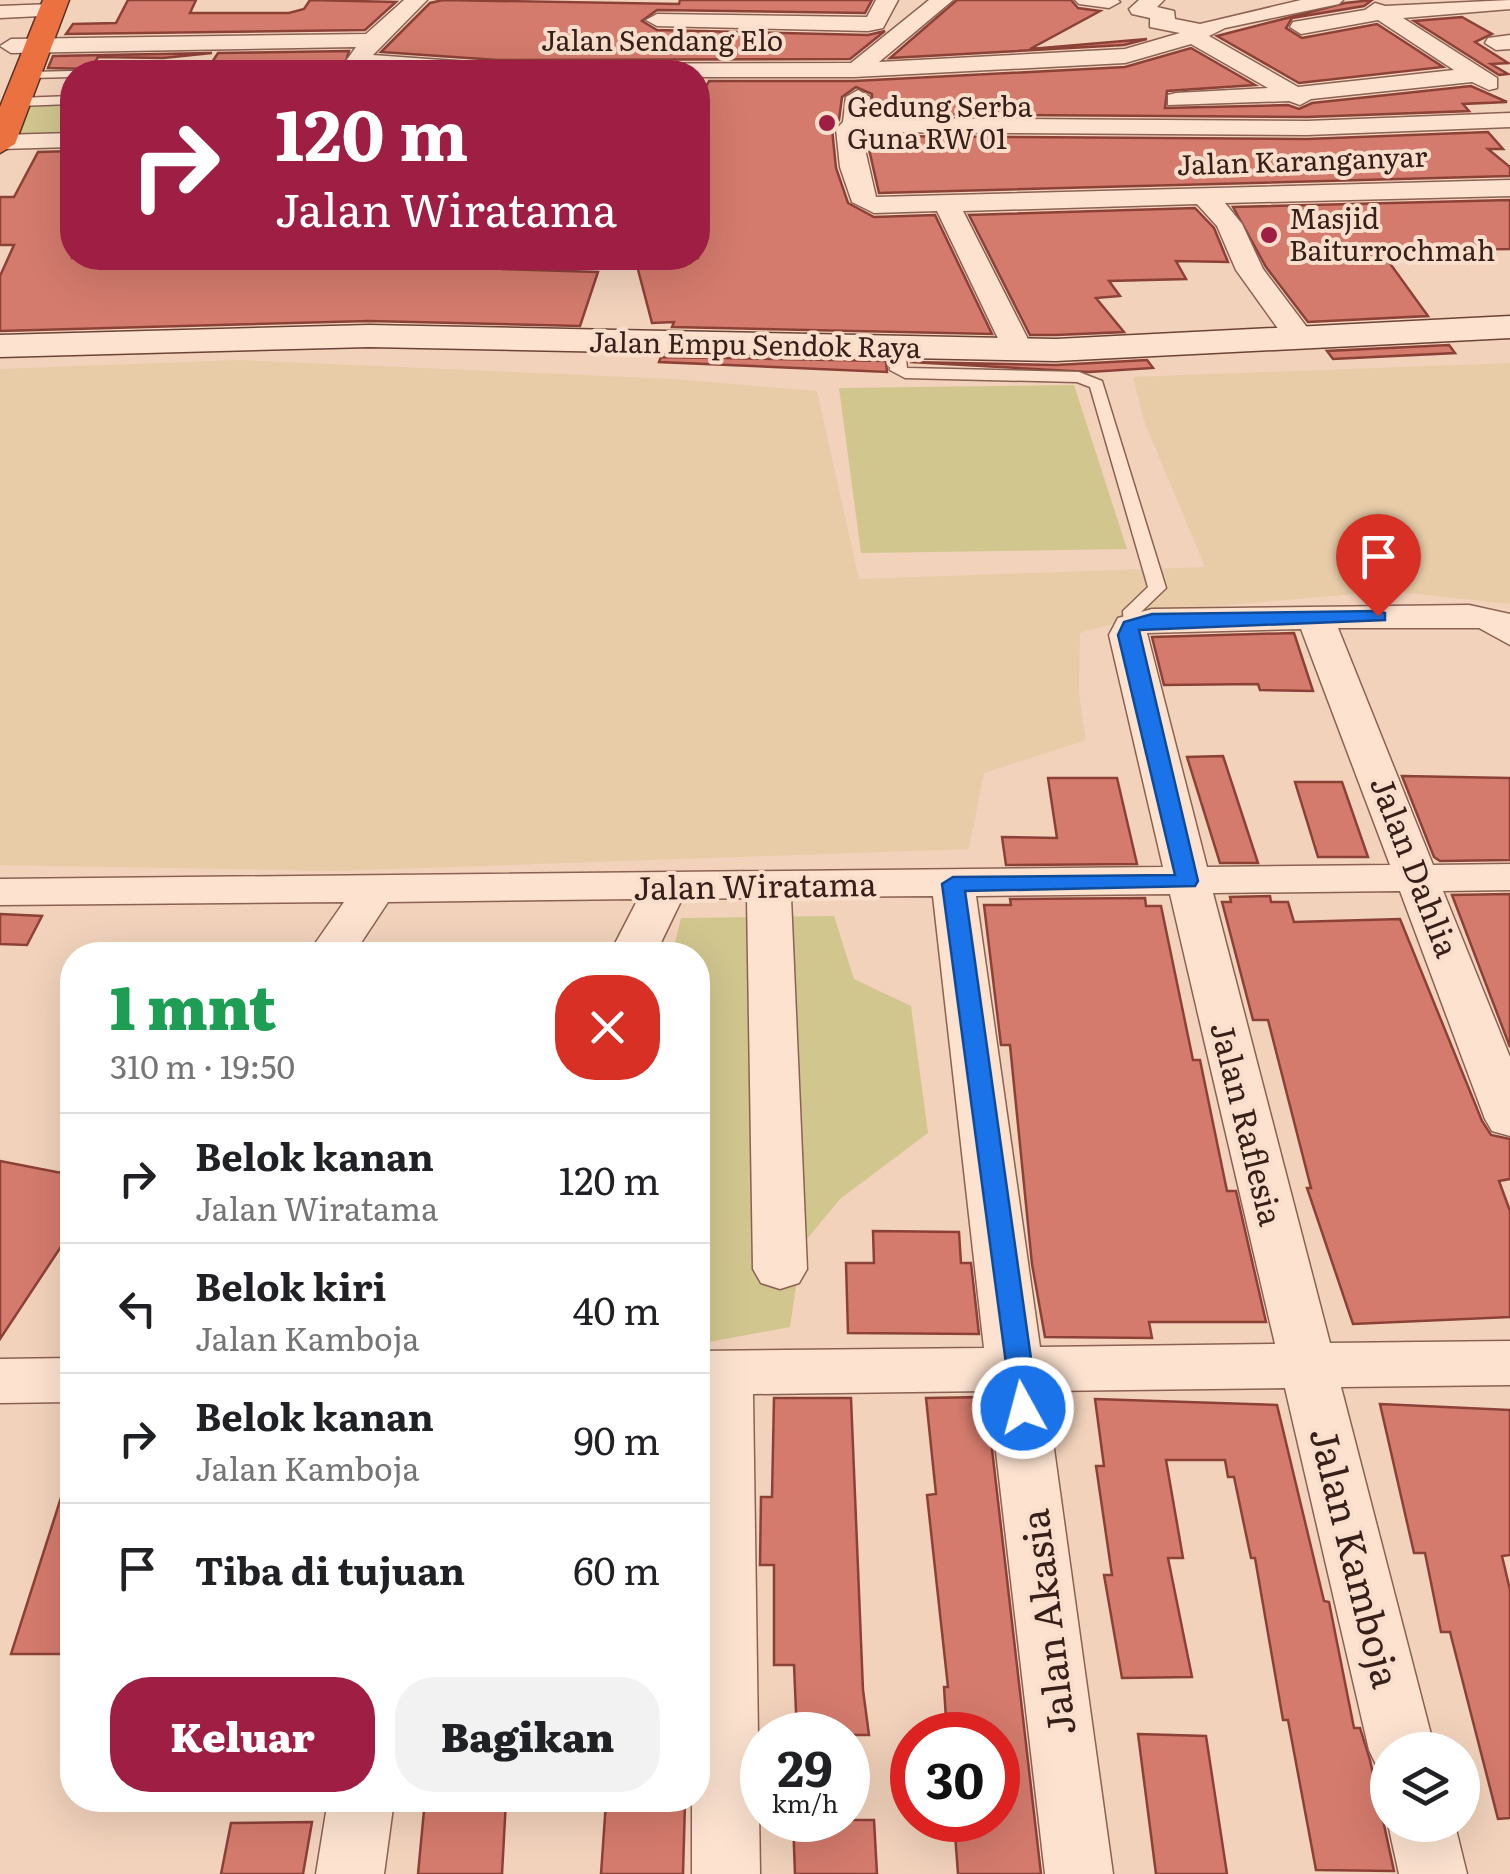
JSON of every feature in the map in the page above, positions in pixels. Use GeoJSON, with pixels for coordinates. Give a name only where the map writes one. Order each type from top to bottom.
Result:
{"type":"FeatureCollection","features":[{"type":"Feature","properties":{"kind":"highway"},"geometry":{"type":"LineString","coordinates":[[0,143],[30,75],[13,52],[26,7]]}},
{"type":"Feature","properties":{"kind":"main road","name":"Jalan Empu Sendok Raya"},"geometry":{"type":"LineString","coordinates":[[0,346],[370,336],[1018,349],[1510,328]]}},
{"type":"Feature","properties":{"kind":"street","name":"Jalan Sendang Elo"},"geometry":{"type":"LineString","coordinates":[[358,60],[372,41],[416,0]]}},
{"type":"Feature","properties":{"kind":"street"},"geometry":{"type":"LineString","coordinates":[[642,35],[672,0],[796,2]]}},
{"type":"Feature","properties":{"kind":"street"},"geometry":{"type":"LineString","coordinates":[[642,35],[875,23],[887,0]]}},
{"type":"Feature","properties":{"kind":"street"},"geometry":{"type":"LineString","coordinates":[[855,125],[861,86],[942,0]]}},
{"type":"Feature","properties":{"kind":"street"},"geometry":{"type":"LineString","coordinates":[[1086,0],[1110,2]]}},
{"type":"Feature","properties":{"kind":"street"},"geometry":{"type":"LineString","coordinates":[[861,86],[1125,56],[1332,0]]}},
{"type":"Feature","properties":{"kind":"street","name":"Jalan Karanganyar"},"geometry":{"type":"LineString","coordinates":[[1360,0],[1438,46],[1478,75],[1507,119]]}},
{"type":"Feature","properties":{"kind":"street"},"geometry":{"type":"LineString","coordinates":[[1132,38],[1156,11],[1201,37],[1382,13],[1510,3]]}},
{"type":"Feature","properties":{"kind":"street","name":"Jalan Sendang Elo"},"geometry":{"type":"LineString","coordinates":[[619,60],[642,35],[861,86]]}},
{"type":"Feature","properties":{"kind":"street","name":"Jalan Karanganyar"},"geometry":{"type":"LineString","coordinates":[[1201,37],[1264,72],[1336,127]]}},
{"type":"Feature","properties":{"kind":"street"},"geometry":{"type":"LineString","coordinates":[[13,52],[262,38],[372,41]]}},
{"type":"Feature","properties":{"kind":"street"},"geometry":{"type":"LineString","coordinates":[[1400,53],[1438,46]]}},
{"type":"Feature","properties":{"kind":"street"},"geometry":{"type":"LineString","coordinates":[[572,60],[578,47]]}},
{"type":"Feature","properties":{"kind":"street"},"geometry":{"type":"LineString","coordinates":[[861,86],[1164,68]]}},
{"type":"Feature","properties":{"kind":"street"},"geometry":{"type":"LineString","coordinates":[[1264,72],[1296,68]]}},
{"type":"Feature","properties":{"kind":"street"},"geometry":{"type":"LineString","coordinates":[[1151,100],[1296,94],[1478,75]]}},
{"type":"Feature","properties":{"kind":"street","name":"Jalan Karanganyar"},"geometry":{"type":"LineString","coordinates":[[1507,119],[1336,127],[1072,147],[855,125],[848,129],[865,202],[947,205],[1510,188]]}},
{"type":"Feature","properties":{"kind":"street"},"geometry":{"type":"LineString","coordinates":[[0,143],[60,140]]}},
{"type":"Feature","properties":{"kind":"street"},"geometry":{"type":"LineString","coordinates":[[1072,147],[1096,201]]}},
{"type":"Feature","properties":{"kind":"street"},"geometry":{"type":"LineString","coordinates":[[1338,166],[1360,191]]}},
{"type":"Feature","properties":{"kind":"street"},"geometry":{"type":"LineString","coordinates":[[1205,197],[1229,224],[1250,270],[1300,338]]}},
{"type":"Feature","properties":{"kind":"street"},"geometry":{"type":"LineString","coordinates":[[947,205],[1018,349]]}},
{"type":"Feature","properties":{"kind":"street"},"geometry":{"type":"LineString","coordinates":[[1187,881],[1128,635],[1131,626],[1152,620],[1441,616],[1486,618],[1506,626],[1510,634]]}},
{"type":"Feature","properties":{"kind":"street","name":"Jalan Dahlia"},"geometry":{"type":"LineString","coordinates":[[1315,617],[1510,1119]]}},
{"type":"Feature","properties":{"kind":"street","name":"Jalan Wiratama"},"geometry":{"type":"LineString","coordinates":[[0,892],[1510,877]]}},
{"type":"Feature","properties":{"kind":"street","name":"Jalan Raflesia"},"geometry":{"type":"LineString","coordinates":[[1187,881],[1306,1366]]}},
{"type":"Feature","properties":{"kind":"street","name":"Jalan Akasia"},"geometry":{"type":"LineString","coordinates":[[953,884],[1019,1370],[1079,1874]]}},
{"type":"Feature","properties":{"kind":"street"},"geometry":{"type":"LineString","coordinates":[[769,887],[780,1269]]}},
{"type":"Feature","properties":{"kind":"street"},"geometry":{"type":"LineString","coordinates":[[638,942],[665,888]]}},
{"type":"Feature","properties":{"kind":"street"},"geometry":{"type":"LineString","coordinates":[[339,942],[374,890]]}},
{"type":"Feature","properties":{"kind":"street"},"geometry":{"type":"LineString","coordinates":[[726,1874],[711,1373],[1510,1364]]}},
{"type":"Feature","properties":{"kind":"street","name":"Jalan Kamboja"},"geometry":{"type":"LineString","coordinates":[[1306,1366],[1398,1732]]}},
{"type":"Feature","properties":{"kind":"street"},"geometry":{"type":"LineString","coordinates":[[350,1874],[359,1812]]}},
{"type":"Feature","properties":{"kind":"street"},"geometry":{"type":"LineString","coordinates":[[1425,1842],[1433,1874]]}},
{"type":"Feature","properties":{"kind":"lane"},"geometry":{"type":"LineString","coordinates":[[30,75],[60,74]]}},
{"type":"Feature","properties":{"kind":"lane"},"geometry":{"type":"LineString","coordinates":[[18,102],[60,100]]}},
{"type":"Feature","properties":{"kind":"lane"},"geometry":{"type":"LineString","coordinates":[[897,348],[898,370],[904,372],[1079,377],[1096,384],[1157,588],[1132,611],[1131,626]]}},
{"type":"Feature","properties":{"kind":"shaded area"},"geometry":{"type":"Polygon","coordinates":[[[60,106],[60,133],[15,135],[27,107],[60,106]]]}},
{"type":"Feature","properties":{"kind":"shaded area"},"geometry":{"type":"Polygon","coordinates":[[[239,360],[674,379],[817,391],[859,579],[1205,567],[1144,421],[1133,377],[1510,363],[1510,604],[1391,591],[1157,611],[1080,633],[1079,693],[1086,740],[984,773],[969,849],[336,871],[0,865],[0,369],[239,360]]]}},
{"type":"Feature","properties":{"kind":"shaded area"},"geometry":{"type":"Polygon","coordinates":[[[1074,385],[1127,549],[861,553],[839,388],[1074,385]]]}},
{"type":"Feature","properties":{"kind":"shaded area"},"geometry":{"type":"Polygon","coordinates":[[[834,916],[854,979],[911,1006],[928,1133],[840,1199],[802,1245],[790,1327],[710,1342],[710,942],[675,942],[681,918],[834,916]]]}},
{"type":"Feature","properties":{"kind":"building"},"geometry":{"type":"Polygon","coordinates":[[[128,0],[196,0],[190,13],[289,13],[304,9],[310,0],[396,2],[365,30],[66,34],[73,24],[116,23],[128,0]]]}},
{"type":"Feature","properties":{"kind":"building"},"geometry":{"type":"Polygon","coordinates":[[[443,0],[679,4],[680,0],[872,0],[865,13],[657,10],[642,21],[657,30],[868,35],[885,31],[850,59],[497,60],[381,52],[430,3],[443,0]]]}},
{"type":"Feature","properties":{"kind":"building"},"geometry":{"type":"Polygon","coordinates":[[[957,0],[1071,0],[1078,8],[1100,11],[1030,49],[1147,39],[1124,45],[890,58],[957,0]]]}},
{"type":"Feature","properties":{"kind":"building"},"geometry":{"type":"Polygon","coordinates":[[[1372,0],[1364,6],[1292,18],[1286,28],[1302,38],[1377,24],[1443,67],[1299,83],[1217,36],[1345,3],[1372,0]]]}},
{"type":"Feature","properties":{"kind":"building"},"geometry":{"type":"Polygon","coordinates":[[[1462,17],[1492,34],[1475,42],[1508,63],[1491,64],[1508,74],[1499,75],[1414,21],[1462,17]]]}},
{"type":"Feature","properties":{"kind":"building"},"geometry":{"type":"Polygon","coordinates":[[[1191,48],[1255,85],[1167,91],[1165,108],[1288,105],[1299,109],[1312,103],[1471,86],[1507,102],[1463,104],[1469,111],[1307,117],[872,114],[872,94],[856,87],[842,97],[839,120],[832,129],[836,168],[848,203],[874,217],[935,215],[992,334],[672,327],[674,322],[652,323],[638,270],[710,270],[710,81],[854,81],[1125,67],[1191,48]]]}},
{"type":"Feature","properties":{"kind":"building"},"geometry":{"type":"Polygon","coordinates":[[[349,51],[346,60],[214,60],[218,53],[349,51]]]}},
{"type":"Feature","properties":{"kind":"building"},"geometry":{"type":"Polygon","coordinates":[[[212,53],[60,60],[60,68],[48,68],[53,56],[212,53]]]}},
{"type":"Feature","properties":{"kind":"building"},"geometry":{"type":"Polygon","coordinates":[[[1488,132],[1503,149],[1488,149],[1510,167],[1510,176],[879,193],[866,136],[1307,139],[1488,132]]]}},
{"type":"Feature","properties":{"kind":"building"},"geometry":{"type":"Polygon","coordinates":[[[60,151],[60,270],[598,272],[580,326],[369,321],[0,331],[0,276],[14,245],[0,245],[0,197],[14,197],[38,152],[60,151]]]}},
{"type":"Feature","properties":{"kind":"building"},"geometry":{"type":"Polygon","coordinates":[[[1510,200],[1510,249],[1381,251],[1428,316],[1308,322],[1266,267],[1233,207],[1510,200]]]}},
{"type":"Feature","properties":{"kind":"building"},"geometry":{"type":"Polygon","coordinates":[[[1195,208],[1214,228],[1228,262],[1176,261],[1186,279],[1109,281],[1120,296],[1096,298],[1124,332],[1056,335],[1030,335],[969,215],[1195,208]]]}},
{"type":"Feature","properties":{"kind":"building"},"geometry":{"type":"Polygon","coordinates":[[[1449,345],[1455,353],[1333,359],[1327,351],[1449,345]]]}},
{"type":"Feature","properties":{"kind":"building"},"geometry":{"type":"Polygon","coordinates":[[[661,357],[886,361],[887,372],[659,362],[661,357]]]}},
{"type":"Feature","properties":{"kind":"building"},"geometry":{"type":"Polygon","coordinates":[[[1147,360],[1153,368],[1089,372],[910,362],[1056,365],[1147,360]]]}},
{"type":"Feature","properties":{"kind":"building"},"geometry":{"type":"Polygon","coordinates":[[[1294,633],[1313,691],[1260,690],[1258,684],[1164,685],[1152,637],[1294,633]]]}},
{"type":"Feature","properties":{"kind":"building"},"geometry":{"type":"Polygon","coordinates":[[[1223,756],[1258,863],[1220,863],[1187,757],[1223,756]]]}},
{"type":"Feature","properties":{"kind":"building"},"geometry":{"type":"Polygon","coordinates":[[[1402,776],[1510,778],[1510,860],[1440,861],[1434,857],[1402,776]]]}},
{"type":"Feature","properties":{"kind":"building"},"geometry":{"type":"Polygon","coordinates":[[[1048,778],[1117,778],[1137,864],[1006,865],[1002,837],[1057,838],[1048,778]]]}},
{"type":"Feature","properties":{"kind":"building"},"geometry":{"type":"Polygon","coordinates":[[[1295,782],[1342,782],[1368,857],[1318,857],[1295,782]]]}},
{"type":"Feature","properties":{"kind":"building"},"geometry":{"type":"Polygon","coordinates":[[[1510,894],[1510,1047],[1452,895],[1510,894]]]}},
{"type":"Feature","properties":{"kind":"building"},"geometry":{"type":"Polygon","coordinates":[[[1270,896],[1271,902],[1288,902],[1294,922],[1400,919],[1482,1121],[1491,1135],[1510,1139],[1510,1179],[1499,1181],[1510,1211],[1510,1317],[1353,1324],[1307,1188],[1311,1188],[1268,1020],[1253,1020],[1222,902],[1231,902],[1230,897],[1270,896]]]}},
{"type":"Feature","properties":{"kind":"building"},"geometry":{"type":"Polygon","coordinates":[[[1145,898],[1146,906],[1161,906],[1193,1060],[1200,1060],[1227,1191],[1236,1191],[1266,1322],[1149,1322],[1152,1338],[1045,1337],[1032,1264],[1010,1045],[1001,1045],[984,905],[1011,905],[1010,899],[1145,898]]]}},
{"type":"Feature","properties":{"kind":"building"},"geometry":{"type":"Polygon","coordinates":[[[0,914],[42,916],[27,945],[0,944],[0,914]]]}},
{"type":"Feature","properties":{"kind":"building"},"geometry":{"type":"Polygon","coordinates":[[[0,1161],[60,1173],[60,1248],[0,1339],[0,1161]]]}},
{"type":"Feature","properties":{"kind":"building"},"geometry":{"type":"Polygon","coordinates":[[[873,1231],[959,1232],[961,1263],[971,1263],[979,1334],[848,1333],[846,1263],[874,1263],[873,1231]]]}},
{"type":"Feature","properties":{"kind":"building"},"geometry":{"type":"Polygon","coordinates":[[[986,1397],[1041,1874],[958,1874],[956,1842],[1020,1842],[1020,1712],[946,1712],[944,1687],[948,1687],[927,1495],[936,1494],[926,1398],[986,1397]]]}},
{"type":"Feature","properties":{"kind":"building"},"geometry":{"type":"Polygon","coordinates":[[[774,1398],[851,1398],[866,1712],[796,1712],[794,1665],[774,1665],[774,1565],[760,1565],[761,1497],[772,1497],[774,1398]]]}},
{"type":"Feature","properties":{"kind":"building"},"geometry":{"type":"Polygon","coordinates":[[[1095,1399],[1277,1405],[1324,1601],[1329,1602],[1354,1728],[1360,1728],[1370,1760],[1370,1842],[1388,1842],[1394,1871],[1316,1870],[1288,1720],[1283,1720],[1255,1558],[1251,1558],[1234,1477],[1228,1477],[1225,1460],[1166,1460],[1183,1558],[1168,1558],[1192,1677],[1122,1678],[1104,1575],[1112,1575],[1096,1466],[1104,1466],[1095,1399]]]}},
{"type":"Feature","properties":{"kind":"building"},"geometry":{"type":"Polygon","coordinates":[[[1380,1404],[1510,1410],[1510,1555],[1502,1556],[1510,1590],[1510,1818],[1498,1819],[1480,1749],[1480,1732],[1476,1732],[1450,1632],[1441,1632],[1425,1553],[1414,1553],[1380,1404]]]}},
{"type":"Feature","properties":{"kind":"building"},"geometry":{"type":"Polygon","coordinates":[[[60,1501],[60,1654],[11,1654],[60,1501]]]}},
{"type":"Feature","properties":{"kind":"building"},"geometry":{"type":"Polygon","coordinates":[[[1138,1734],[1206,1736],[1227,1874],[1156,1874],[1138,1734]]]}},
{"type":"Feature","properties":{"kind":"building"},"geometry":{"type":"Polygon","coordinates":[[[424,1812],[505,1812],[502,1874],[418,1874],[424,1812]]]}},
{"type":"Feature","properties":{"kind":"building"},"geometry":{"type":"Polygon","coordinates":[[[605,1812],[685,1812],[683,1874],[601,1874],[605,1812]]]}},
{"type":"Feature","properties":{"kind":"building"},"geometry":{"type":"Polygon","coordinates":[[[870,1820],[874,1820],[877,1874],[795,1874],[794,1842],[870,1842],[870,1820]]]}},
{"type":"Feature","properties":{"kind":"building"},"geometry":{"type":"Polygon","coordinates":[[[312,1822],[303,1874],[221,1874],[231,1823],[312,1822]]]}},
{"type":"Feature","properties":{"kind":"place","name":"Gedung Serba Guna RW 01"},"geometry":{"type":"Point","coordinates":[827,123]}},
{"type":"Feature","properties":{"kind":"place","name":"Masjid Baiturrochmah"},"geometry":{"type":"Point","coordinates":[1269,235]}},
{"type":"Feature","properties":{"kind":"route"},"geometry":{"type":"LineString","coordinates":[[1023,1408],[953,884],[1187,881],[1128,635],[1131,626],[1152,620],[1378,616]]}}]}
